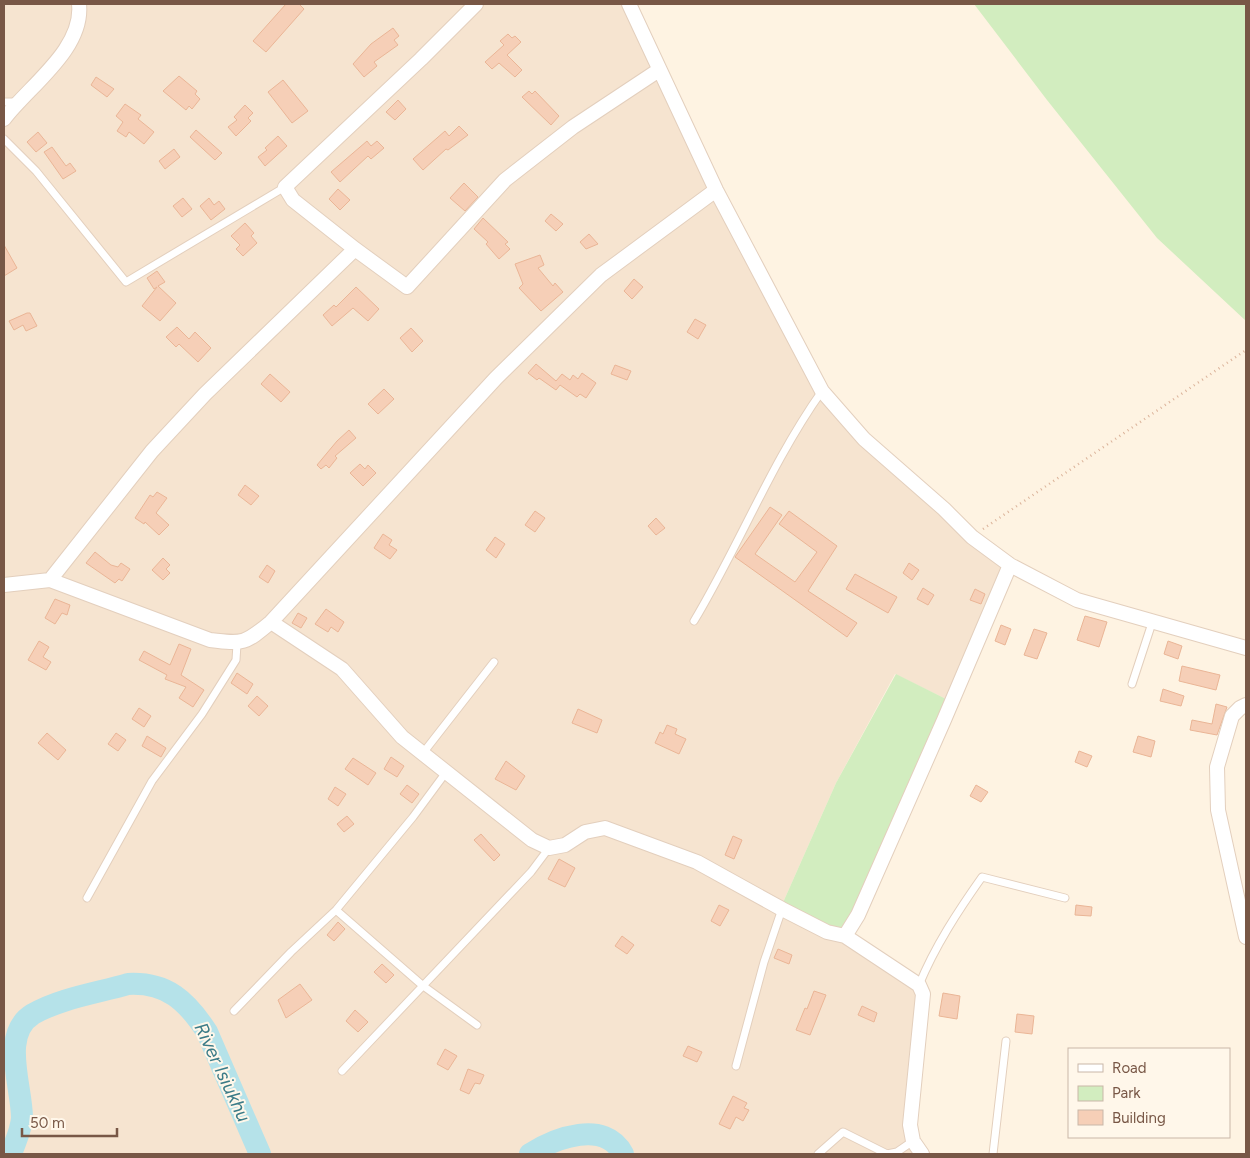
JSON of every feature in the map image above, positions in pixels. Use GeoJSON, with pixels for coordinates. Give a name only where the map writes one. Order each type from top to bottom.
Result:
{"type":"FeatureCollection","features":[{"type":"Feature","properties":{"kind":"street"},"geometry":{"type":"LineString","coordinates":[[4,119],[10,102],[50,70],[67,45],[80,18],[79,4]]}},
{"type":"Feature","properties":{"kind":"street"},"geometry":{"type":"LineString","coordinates":[[476,4],[422,59],[285,187],[293,200],[407,287],[505,180],[573,127],[659,70]]}},
{"type":"Feature","properties":{"kind":"street"},"geometry":{"type":"LineString","coordinates":[[629,4],[716,190],[822,391],[864,439],[944,509],[972,537],[1010,565],[1077,600],[1152,623],[1246,648]]}},
{"type":"Feature","properties":{"kind":"street"},"geometry":{"type":"LineString","coordinates":[[4,585],[50,580],[210,640],[237,644],[252,638],[271,622],[496,378],[601,275],[716,190]]}},
{"type":"Feature","properties":{"kind":"street"},"geometry":{"type":"LineString","coordinates":[[50,580],[152,451],[205,394],[355,249]]}},
{"type":"Feature","properties":{"kind":"street"},"geometry":{"type":"LineString","coordinates":[[845,936],[858,915],[1010,565]]}},
{"type":"Feature","properties":{"kind":"street"},"geometry":{"type":"LineString","coordinates":[[271,622],[342,669],[402,737],[532,840],[549,848],[565,845],[585,832],[605,828],[697,862],[782,910],[827,932],[845,936],[919,985],[923,994],[910,1125],[913,1141],[922,1154]]}},
{"type":"Feature","properties":{"kind":"street"},"geometry":{"type":"LineString","coordinates":[[1246,705],[1232,716],[1217,767],[1218,810],[1246,937]]}},
{"type":"Feature","properties":{"kind":"lane"},"geometry":{"type":"LineString","coordinates":[[4,139],[36,171],[126,282],[285,187]]}},
{"type":"Feature","properties":{"kind":"lane"},"geometry":{"type":"LineString","coordinates":[[694,621],[722,574],[784,451],[822,391]]}},
{"type":"Feature","properties":{"kind":"lane"},"geometry":{"type":"LineString","coordinates":[[1132,684],[1152,623]]}},
{"type":"Feature","properties":{"kind":"lane"},"geometry":{"type":"LineString","coordinates":[[87,898],[152,781],[202,714],[236,660],[237,644]]}},
{"type":"Feature","properties":{"kind":"lane"},"geometry":{"type":"LineString","coordinates":[[423,753],[494,662]]}},
{"type":"Feature","properties":{"kind":"lane"},"geometry":{"type":"LineString","coordinates":[[234,1011],[291,952],[336,910],[414,817],[447,771]]}},
{"type":"Feature","properties":{"kind":"lane"},"geometry":{"type":"LineString","coordinates":[[342,1070],[531,872],[549,848]]}},
{"type":"Feature","properties":{"kind":"lane"},"geometry":{"type":"LineString","coordinates":[[919,985],[929,960],[951,921],[982,877],[1065,898]]}},
{"type":"Feature","properties":{"kind":"lane"},"geometry":{"type":"LineString","coordinates":[[336,910],[422,985],[477,1026]]}},
{"type":"Feature","properties":{"kind":"lane"},"geometry":{"type":"LineString","coordinates":[[736,1066],[764,962],[782,910]]}},
{"type":"Feature","properties":{"kind":"lane"},"geometry":{"type":"LineString","coordinates":[[993,1154],[1006,1041]]}},
{"type":"Feature","properties":{"kind":"lane"},"geometry":{"type":"LineString","coordinates":[[818,1154],[843,1132],[887,1154],[897,1152],[913,1141]]}},
{"type":"Feature","properties":{"kind":"path"},"geometry":{"type":"LineString","coordinates":[[972,537],[1246,350]]}},
{"type":"Feature","properties":{"kind":"shaded area"},"geometry":{"type":"Polygon","coordinates":[[[4,4],[629,4],[818,391],[1009,565],[950,701],[895,674],[836,783],[781,907],[917,984],[912,1125],[923,1154],[4,1154],[4,4]]]}},
{"type":"Feature","properties":{"kind":"green space"},"geometry":{"type":"Polygon","coordinates":[[[974,4],[1246,4],[1246,321],[1157,238],[1047,100],[974,4]]]}},
{"type":"Feature","properties":{"kind":"green space"},"geometry":{"type":"Polygon","coordinates":[[[896,674],[950,701],[844,935],[781,907],[836,783],[896,674]]]}},
{"type":"Feature","properties":{"kind":"building"},"geometry":{"type":"Polygon","coordinates":[[[286,4],[299,4],[304,9],[266,52],[253,41],[286,4]]]}},
{"type":"Feature","properties":{"kind":"building"},"geometry":{"type":"Polygon","coordinates":[[[393,28],[399,36],[394,40],[398,45],[374,62],[377,66],[364,77],[353,64],[371,44],[393,28]]]}},
{"type":"Feature","properties":{"kind":"building"},"geometry":{"type":"Polygon","coordinates":[[[508,34],[512,38],[515,36],[521,42],[507,55],[522,70],[515,77],[499,63],[492,69],[485,62],[504,45],[500,41],[508,34]]]}},
{"type":"Feature","properties":{"kind":"building"},"geometry":{"type":"Polygon","coordinates":[[[179,76],[197,91],[195,94],[200,99],[192,109],[189,106],[186,110],[163,91],[179,76]]]}},
{"type":"Feature","properties":{"kind":"building"},"geometry":{"type":"Polygon","coordinates":[[[96,77],[114,89],[107,97],[91,85],[96,77]]]}},
{"type":"Feature","properties":{"kind":"building"},"geometry":{"type":"Polygon","coordinates":[[[283,80],[308,111],[292,123],[268,92],[283,80]]]}},
{"type":"Feature","properties":{"kind":"building"},"geometry":{"type":"Polygon","coordinates":[[[529,91],[532,94],[535,91],[559,116],[551,125],[522,97],[529,91]]]}},
{"type":"Feature","properties":{"kind":"building"},"geometry":{"type":"Polygon","coordinates":[[[398,100],[406,109],[395,120],[386,112],[398,100]]]}},
{"type":"Feature","properties":{"kind":"building"},"geometry":{"type":"Polygon","coordinates":[[[125,104],[141,115],[138,119],[154,132],[144,144],[129,132],[126,137],[117,131],[123,122],[116,116],[125,104]]]}},
{"type":"Feature","properties":{"kind":"building"},"geometry":{"type":"Polygon","coordinates":[[[245,105],[253,113],[248,118],[251,121],[236,136],[228,127],[237,120],[234,117],[245,105]]]}},
{"type":"Feature","properties":{"kind":"building"},"geometry":{"type":"Polygon","coordinates":[[[459,126],[468,135],[448,150],[446,149],[423,170],[413,159],[445,131],[449,136],[459,126]]]}},
{"type":"Feature","properties":{"kind":"building"},"geometry":{"type":"Polygon","coordinates":[[[196,130],[222,153],[215,160],[190,137],[196,130]]]}},
{"type":"Feature","properties":{"kind":"building"},"geometry":{"type":"Polygon","coordinates":[[[38,132],[47,143],[36,152],[27,142],[38,132]]]}},
{"type":"Feature","properties":{"kind":"building"},"geometry":{"type":"Polygon","coordinates":[[[278,136],[287,146],[265,166],[258,157],[267,150],[265,148],[278,136]]]}},
{"type":"Feature","properties":{"kind":"building"},"geometry":{"type":"Polygon","coordinates":[[[367,141],[371,146],[377,141],[384,148],[371,159],[368,156],[340,182],[331,172],[367,141]]]}},
{"type":"Feature","properties":{"kind":"building"},"geometry":{"type":"Polygon","coordinates":[[[52,147],[66,166],[70,163],[76,171],[63,179],[44,152],[52,147]]]}},
{"type":"Feature","properties":{"kind":"building"},"geometry":{"type":"Polygon","coordinates":[[[174,149],[180,157],[165,169],[159,161],[174,149]]]}},
{"type":"Feature","properties":{"kind":"building"},"geometry":{"type":"Polygon","coordinates":[[[464,183],[478,197],[465,211],[450,198],[464,183]]]}},
{"type":"Feature","properties":{"kind":"building"},"geometry":{"type":"Polygon","coordinates":[[[338,189],[350,200],[340,210],[329,199],[338,189]]]}},
{"type":"Feature","properties":{"kind":"building"},"geometry":{"type":"Polygon","coordinates":[[[183,198],[192,209],[182,217],[173,206],[183,198]]]}},
{"type":"Feature","properties":{"kind":"building"},"geometry":{"type":"Polygon","coordinates":[[[209,198],[214,205],[219,201],[225,209],[211,220],[200,206],[209,198]]]}},
{"type":"Feature","properties":{"kind":"building"},"geometry":{"type":"Polygon","coordinates":[[[551,214],[563,224],[556,231],[545,221],[551,214]]]}},
{"type":"Feature","properties":{"kind":"building"},"geometry":{"type":"Polygon","coordinates":[[[483,218],[508,242],[505,244],[510,249],[499,259],[486,244],[488,242],[474,229],[483,218]]]}},
{"type":"Feature","properties":{"kind":"building"},"geometry":{"type":"Polygon","coordinates":[[[245,223],[254,233],[251,236],[257,243],[243,256],[236,249],[240,245],[231,236],[245,223]]]}},
{"type":"Feature","properties":{"kind":"building"},"geometry":{"type":"Polygon","coordinates":[[[589,234],[598,244],[586,249],[580,242],[589,234]]]}},
{"type":"Feature","properties":{"kind":"building"},"geometry":{"type":"Polygon","coordinates":[[[4,245],[17,268],[4,276],[4,245]]]}},
{"type":"Feature","properties":{"kind":"building"},"geometry":{"type":"Polygon","coordinates":[[[540,255],[544,265],[538,268],[553,286],[555,283],[563,292],[541,311],[519,288],[523,284],[515,264],[540,255]]]}},
{"type":"Feature","properties":{"kind":"building"},"geometry":{"type":"Polygon","coordinates":[[[157,271],[165,282],[158,286],[176,303],[160,321],[142,306],[157,287],[154,289],[147,278],[157,271]]]}},
{"type":"Feature","properties":{"kind":"building"},"geometry":{"type":"Polygon","coordinates":[[[634,279],[643,287],[632,299],[624,291],[634,279]]]}},
{"type":"Feature","properties":{"kind":"building"},"geometry":{"type":"Polygon","coordinates":[[[356,287],[379,309],[368,321],[353,308],[332,326],[323,315],[334,305],[336,307],[356,287]]]}},
{"type":"Feature","properties":{"kind":"building"},"geometry":{"type":"Polygon","coordinates":[[[30,313],[37,326],[26,331],[23,325],[14,330],[9,321],[30,313]]]}},
{"type":"Feature","properties":{"kind":"building"},"geometry":{"type":"Polygon","coordinates":[[[695,319],[706,325],[698,339],[687,332],[695,319]]]}},
{"type":"Feature","properties":{"kind":"building"},"geometry":{"type":"Polygon","coordinates":[[[177,327],[189,339],[195,332],[211,348],[198,362],[179,344],[176,347],[166,337],[177,327]]]}},
{"type":"Feature","properties":{"kind":"building"},"geometry":{"type":"Polygon","coordinates":[[[411,328],[423,341],[412,352],[400,338],[411,328]]]}},
{"type":"Feature","properties":{"kind":"building"},"geometry":{"type":"Polygon","coordinates":[[[536,364],[556,381],[562,374],[570,380],[573,375],[578,379],[582,373],[596,383],[586,398],[580,394],[577,397],[560,385],[556,390],[528,373],[536,364]]]}},
{"type":"Feature","properties":{"kind":"building"},"geometry":{"type":"Polygon","coordinates":[[[615,365],[631,371],[627,380],[611,374],[615,365]]]}},
{"type":"Feature","properties":{"kind":"building"},"geometry":{"type":"Polygon","coordinates":[[[270,374],[290,392],[281,402],[261,384],[270,374]]]}},
{"type":"Feature","properties":{"kind":"building"},"geometry":{"type":"Polygon","coordinates":[[[384,389],[394,399],[378,414],[368,404],[384,389]]]}},
{"type":"Feature","properties":{"kind":"building"},"geometry":{"type":"Polygon","coordinates":[[[349,430],[356,438],[335,456],[337,458],[329,468],[326,465],[321,469],[317,465],[349,430]]]}},
{"type":"Feature","properties":{"kind":"building"},"geometry":{"type":"Polygon","coordinates":[[[360,464],[365,469],[368,465],[376,473],[363,486],[350,473],[360,464]]]}},
{"type":"Feature","properties":{"kind":"building"},"geometry":{"type":"Polygon","coordinates":[[[245,485],[259,496],[251,505],[238,495],[245,485]]]}},
{"type":"Feature","properties":{"kind":"building"},"geometry":{"type":"Polygon","coordinates":[[[157,492],[167,498],[156,513],[169,525],[159,535],[145,522],[144,524],[135,518],[150,495],[153,497],[157,492]]]}},
{"type":"Feature","properties":{"kind":"building"},"geometry":{"type":"Polygon","coordinates":[[[770,507],[782,515],[755,554],[795,582],[817,552],[779,524],[789,511],[837,546],[808,591],[857,623],[847,637],[735,557],[770,507]]]}},
{"type":"Feature","properties":{"kind":"building"},"geometry":{"type":"Polygon","coordinates":[[[535,511],[545,518],[535,532],[525,525],[535,511]]]}},
{"type":"Feature","properties":{"kind":"building"},"geometry":{"type":"Polygon","coordinates":[[[656,518],[665,528],[656,535],[648,526],[656,518]]]}},
{"type":"Feature","properties":{"kind":"building"},"geometry":{"type":"Polygon","coordinates":[[[383,534],[392,540],[389,545],[397,550],[390,559],[374,548],[383,534]]]}},
{"type":"Feature","properties":{"kind":"building"},"geometry":{"type":"Polygon","coordinates":[[[495,537],[505,544],[496,558],[486,550],[495,537]]]}},
{"type":"Feature","properties":{"kind":"building"},"geometry":{"type":"Polygon","coordinates":[[[95,552],[111,565],[118,567],[121,563],[130,569],[122,581],[119,579],[115,583],[86,563],[95,552]]]}},
{"type":"Feature","properties":{"kind":"building"},"geometry":{"type":"Polygon","coordinates":[[[163,558],[170,565],[166,569],[170,573],[163,580],[152,570],[163,558]]]}},
{"type":"Feature","properties":{"kind":"building"},"geometry":{"type":"Polygon","coordinates":[[[909,563],[919,570],[912,580],[903,573],[909,563]]]}},
{"type":"Feature","properties":{"kind":"building"},"geometry":{"type":"Polygon","coordinates":[[[267,565],[275,571],[268,583],[259,577],[267,565]]]}},
{"type":"Feature","properties":{"kind":"building"},"geometry":{"type":"Polygon","coordinates":[[[855,574],[897,597],[888,613],[846,589],[855,574]]]}},
{"type":"Feature","properties":{"kind":"building"},"geometry":{"type":"Polygon","coordinates":[[[923,588],[934,595],[928,605],[917,599],[923,588]]]}},
{"type":"Feature","properties":{"kind":"building"},"geometry":{"type":"Polygon","coordinates":[[[975,589],[985,594],[981,604],[970,600],[975,589]]]}},
{"type":"Feature","properties":{"kind":"building"},"geometry":{"type":"Polygon","coordinates":[[[55,599],[70,605],[67,615],[62,613],[55,624],[45,618],[55,599]]]}},
{"type":"Feature","properties":{"kind":"building"},"geometry":{"type":"Polygon","coordinates":[[[326,609],[344,622],[338,632],[331,627],[328,632],[315,624],[326,609]]]}},
{"type":"Feature","properties":{"kind":"building"},"geometry":{"type":"Polygon","coordinates":[[[298,613],[307,618],[301,628],[292,623],[298,613]]]}},
{"type":"Feature","properties":{"kind":"building"},"geometry":{"type":"Polygon","coordinates":[[[1085,616],[1107,622],[1099,647],[1077,640],[1085,616]]]}},
{"type":"Feature","properties":{"kind":"building"},"geometry":{"type":"Polygon","coordinates":[[[1001,625],[1011,629],[1005,645],[995,641],[1001,625]]]}},
{"type":"Feature","properties":{"kind":"building"},"geometry":{"type":"Polygon","coordinates":[[[1034,629],[1047,633],[1037,659],[1024,655],[1034,629]]]}},
{"type":"Feature","properties":{"kind":"building"},"geometry":{"type":"Polygon","coordinates":[[[39,641],[49,647],[43,657],[51,662],[46,670],[28,660],[39,641]]]}},
{"type":"Feature","properties":{"kind":"building"},"geometry":{"type":"Polygon","coordinates":[[[1168,641],[1182,646],[1178,659],[1164,654],[1168,641]]]}},
{"type":"Feature","properties":{"kind":"building"},"geometry":{"type":"Polygon","coordinates":[[[179,644],[191,649],[181,675],[204,690],[193,707],[179,698],[186,687],[165,679],[167,675],[139,660],[144,651],[170,665],[179,644]]]}},
{"type":"Feature","properties":{"kind":"building"},"geometry":{"type":"Polygon","coordinates":[[[1182,666],[1220,675],[1216,690],[1179,681],[1182,666]]]}},
{"type":"Feature","properties":{"kind":"building"},"geometry":{"type":"Polygon","coordinates":[[[237,673],[253,684],[247,694],[231,683],[237,673]]]}},
{"type":"Feature","properties":{"kind":"building"},"geometry":{"type":"Polygon","coordinates":[[[1163,689],[1184,696],[1181,706],[1160,701],[1163,689]]]}},
{"type":"Feature","properties":{"kind":"building"},"geometry":{"type":"Polygon","coordinates":[[[257,696],[268,706],[259,716],[248,706],[257,696]]]}},
{"type":"Feature","properties":{"kind":"building"},"geometry":{"type":"Polygon","coordinates":[[[1216,704],[1227,707],[1217,735],[1190,730],[1192,720],[1212,724],[1216,704]]]}},
{"type":"Feature","properties":{"kind":"building"},"geometry":{"type":"Polygon","coordinates":[[[139,708],[151,716],[144,727],[132,719],[139,708]]]}},
{"type":"Feature","properties":{"kind":"building"},"geometry":{"type":"Polygon","coordinates":[[[578,709],[602,720],[597,733],[572,723],[578,709]]]}},
{"type":"Feature","properties":{"kind":"building"},"geometry":{"type":"Polygon","coordinates":[[[667,725],[677,729],[675,734],[686,739],[679,754],[655,743],[660,732],[663,734],[667,725]]]}},
{"type":"Feature","properties":{"kind":"building"},"geometry":{"type":"Polygon","coordinates":[[[47,733],[66,750],[58,760],[38,743],[47,733]]]}},
{"type":"Feature","properties":{"kind":"building"},"geometry":{"type":"Polygon","coordinates":[[[116,733],[126,740],[118,751],[108,744],[116,733]]]}},
{"type":"Feature","properties":{"kind":"building"},"geometry":{"type":"Polygon","coordinates":[[[147,736],[166,748],[161,757],[142,746],[147,736]]]}},
{"type":"Feature","properties":{"kind":"building"},"geometry":{"type":"Polygon","coordinates":[[[1138,736],[1155,741],[1151,757],[1133,752],[1138,736]]]}},
{"type":"Feature","properties":{"kind":"building"},"geometry":{"type":"Polygon","coordinates":[[[1079,751],[1092,756],[1087,767],[1075,762],[1079,751]]]}},
{"type":"Feature","properties":{"kind":"building"},"geometry":{"type":"Polygon","coordinates":[[[391,757],[404,766],[397,777],[384,769],[391,757]]]}},
{"type":"Feature","properties":{"kind":"building"},"geometry":{"type":"Polygon","coordinates":[[[353,758],[376,773],[368,785],[345,769],[353,758]]]}},
{"type":"Feature","properties":{"kind":"building"},"geometry":{"type":"Polygon","coordinates":[[[506,761],[525,776],[516,790],[495,779],[506,761]]]}},
{"type":"Feature","properties":{"kind":"building"},"geometry":{"type":"Polygon","coordinates":[[[407,785],[419,794],[412,803],[400,794],[407,785]]]}},
{"type":"Feature","properties":{"kind":"building"},"geometry":{"type":"Polygon","coordinates":[[[976,785],[988,792],[981,802],[970,796],[976,785]]]}},
{"type":"Feature","properties":{"kind":"building"},"geometry":{"type":"Polygon","coordinates":[[[335,787],[346,794],[338,806],[328,799],[335,787]]]}},
{"type":"Feature","properties":{"kind":"building"},"geometry":{"type":"Polygon","coordinates":[[[347,816],[354,824],[344,832],[337,824],[347,816]]]}},
{"type":"Feature","properties":{"kind":"building"},"geometry":{"type":"Polygon","coordinates":[[[481,834],[500,855],[494,861],[474,840],[481,834]]]}},
{"type":"Feature","properties":{"kind":"building"},"geometry":{"type":"Polygon","coordinates":[[[733,836],[742,840],[734,859],[725,855],[733,836]]]}},
{"type":"Feature","properties":{"kind":"building"},"geometry":{"type":"Polygon","coordinates":[[[559,859],[575,868],[565,887],[548,879],[559,859]]]}},
{"type":"Feature","properties":{"kind":"building"},"geometry":{"type":"Polygon","coordinates":[[[719,905],[729,910],[720,926],[711,921],[719,905]]]}},
{"type":"Feature","properties":{"kind":"building"},"geometry":{"type":"Polygon","coordinates":[[[1076,905],[1092,907],[1091,916],[1075,915],[1076,905]]]}},
{"type":"Feature","properties":{"kind":"building"},"geometry":{"type":"Polygon","coordinates":[[[338,922],[345,929],[334,941],[327,935],[338,922]]]}},
{"type":"Feature","properties":{"kind":"building"},"geometry":{"type":"Polygon","coordinates":[[[622,936],[634,945],[627,954],[615,946],[622,936]]]}},
{"type":"Feature","properties":{"kind":"building"},"geometry":{"type":"Polygon","coordinates":[[[778,949],[792,955],[789,964],[774,958],[778,949]]]}},
{"type":"Feature","properties":{"kind":"building"},"geometry":{"type":"Polygon","coordinates":[[[382,964],[394,975],[386,983],[374,972],[382,964]]]}},
{"type":"Feature","properties":{"kind":"building"},"geometry":{"type":"Polygon","coordinates":[[[300,984],[312,1000],[286,1018],[278,1000],[300,984]]]}},
{"type":"Feature","properties":{"kind":"building"},"geometry":{"type":"Polygon","coordinates":[[[814,991],[826,995],[810,1035],[796,1030],[814,991]]]}},
{"type":"Feature","properties":{"kind":"building"},"geometry":{"type":"Polygon","coordinates":[[[943,993],[960,996],[957,1019],[939,1016],[943,993]]]}},
{"type":"Feature","properties":{"kind":"building"},"geometry":{"type":"Polygon","coordinates":[[[862,1006],[877,1013],[874,1022],[858,1015],[862,1006]]]}},
{"type":"Feature","properties":{"kind":"building"},"geometry":{"type":"Polygon","coordinates":[[[355,1010],[368,1022],[358,1032],[346,1021],[355,1010]]]}},
{"type":"Feature","properties":{"kind":"building"},"geometry":{"type":"Polygon","coordinates":[[[1017,1014],[1034,1016],[1032,1034],[1015,1032],[1017,1014]]]}},
{"type":"Feature","properties":{"kind":"building"},"geometry":{"type":"Polygon","coordinates":[[[688,1046],[702,1052],[697,1062],[683,1056],[688,1046]]]}},
{"type":"Feature","properties":{"kind":"building"},"geometry":{"type":"Polygon","coordinates":[[[445,1049],[457,1056],[448,1070],[437,1064],[445,1049]]]}},
{"type":"Feature","properties":{"kind":"building"},"geometry":{"type":"Polygon","coordinates":[[[468,1069],[484,1075],[480,1084],[475,1083],[469,1094],[460,1090],[468,1069]]]}},
{"type":"Feature","properties":{"kind":"building"},"geometry":{"type":"Polygon","coordinates":[[[733,1096],[747,1103],[744,1108],[749,1110],[743,1121],[736,1117],[730,1129],[719,1124],[733,1096]]]}},
{"type":"Feature","properties":{"kind":"waterway","name":"River Isiukhu"},"geometry":{"type":"LineString","coordinates":[[11,1154],[22,1118],[15,1047],[17,1034],[23,1023],[33,1014],[44,1008],[79,996],[128,984],[142,984],[165,990],[192,1011],[207,1032],[260,1154]]}},
{"type":"Feature","properties":{"kind":"waterway","name":"River Isiukhu"},"geometry":{"type":"LineString","coordinates":[[530,1154],[553,1142],[579,1135],[592,1134],[604,1137],[615,1143],[623,1154]]}}]}
